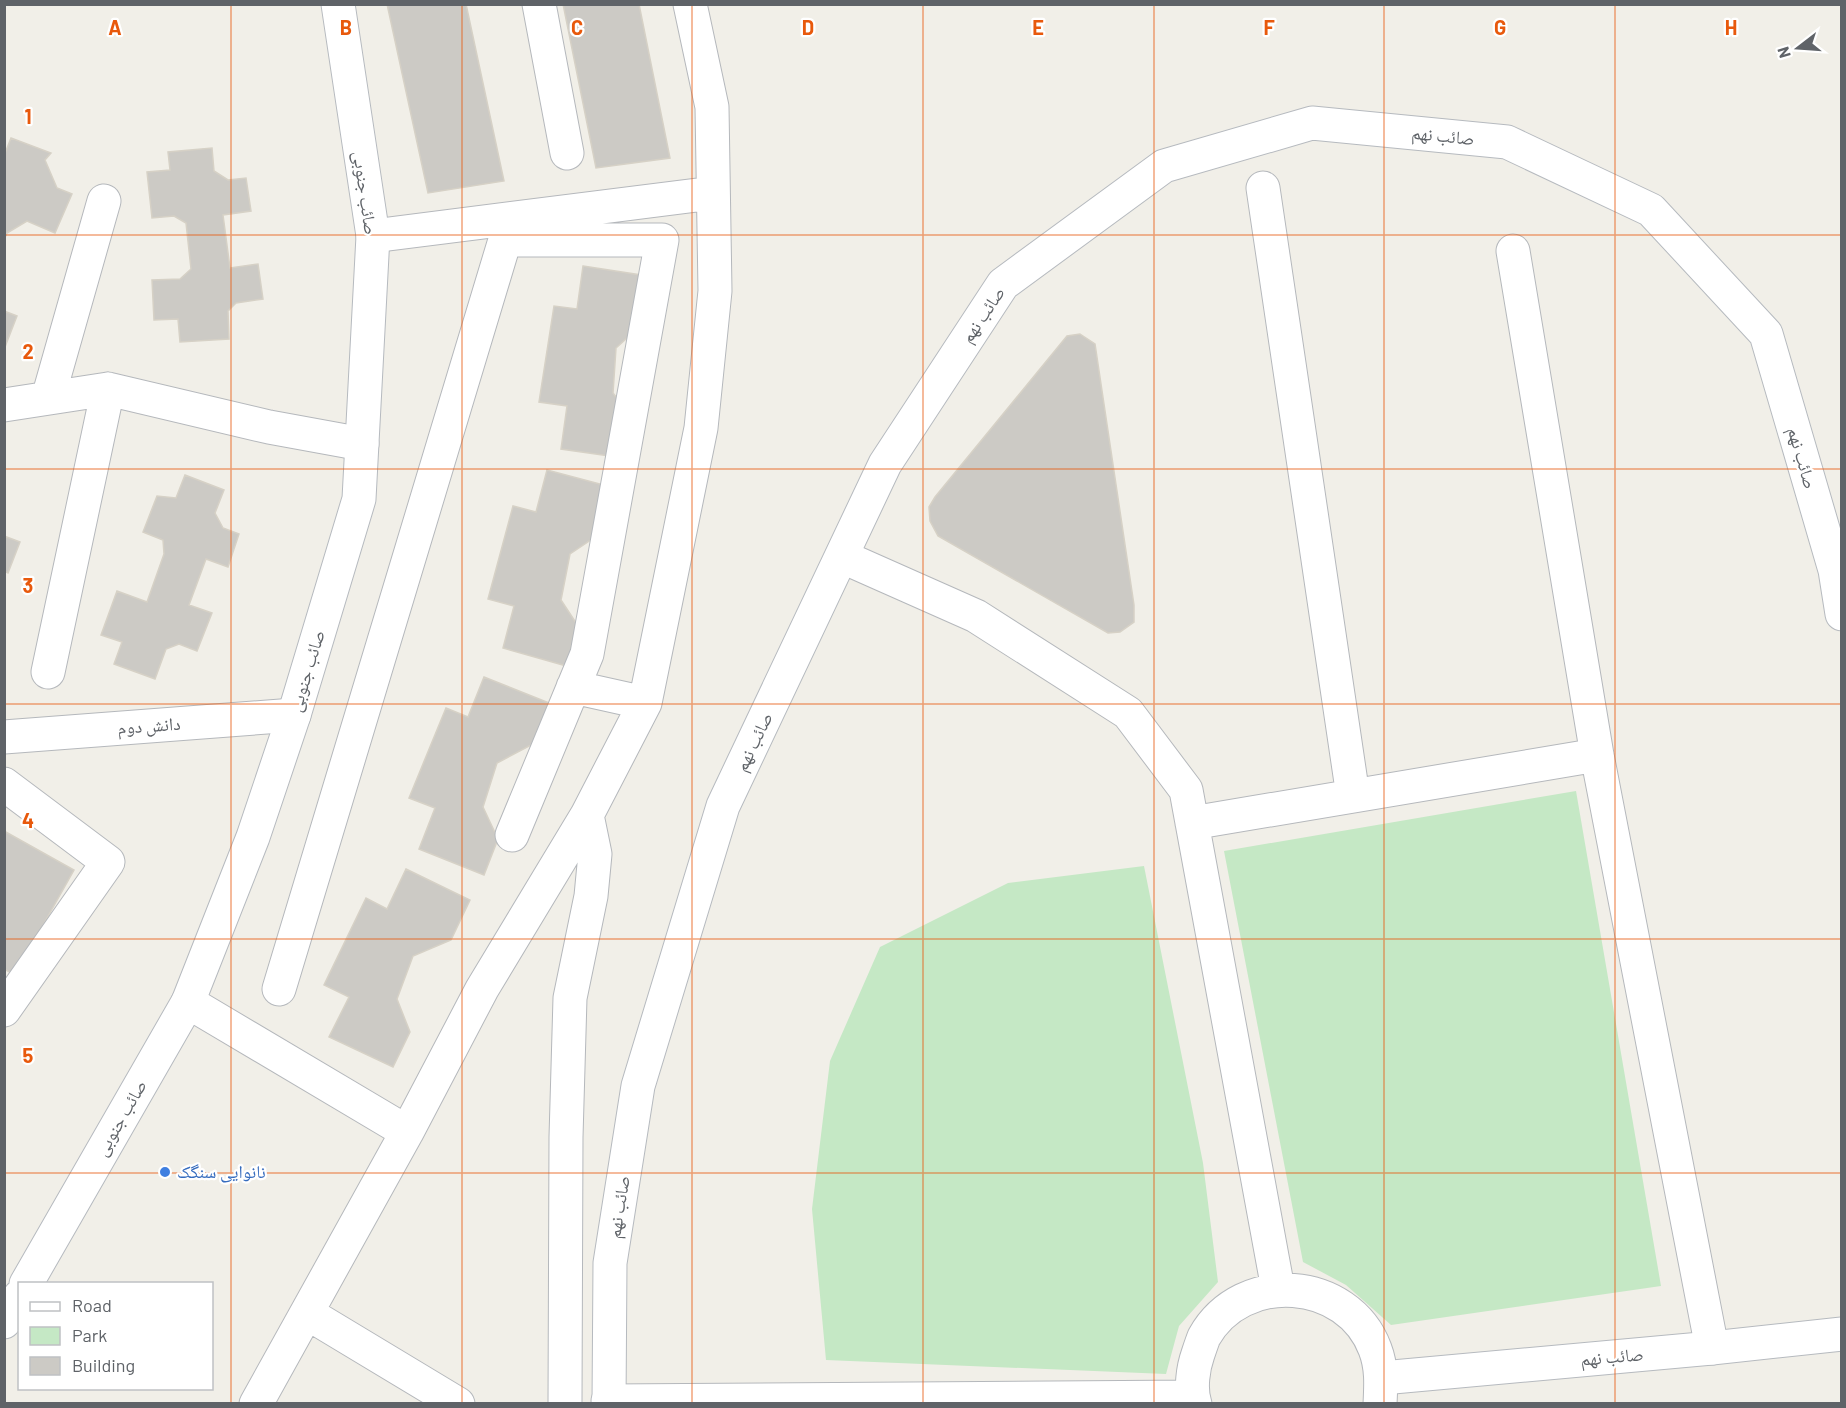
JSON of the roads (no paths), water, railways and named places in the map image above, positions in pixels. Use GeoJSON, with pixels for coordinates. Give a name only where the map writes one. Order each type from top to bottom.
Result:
{"type":"FeatureCollection","features":[{"type":"Feature","properties":{"kind":"street","name":"صائب جنوبی"},"geometry":{"type":"LineString","coordinates":[[27,1282],[188,1002],[253,837],[294,715],[359,499],[372,236],[338,4]]}},
{"type":"Feature","properties":{"kind":"street"},"geometry":{"type":"LineString","coordinates":[[539,4],[567,153]]}},
{"type":"Feature","properties":{"kind":"street"},"geometry":{"type":"LineString","coordinates":[[256,1404],[407,1132],[482,989],[587,815],[645,703],[701,428],[715,291],[712,107],[690,4]]}},
{"type":"Feature","properties":{"kind":"street","name":"صائب نهم"},"geometry":{"type":"LineString","coordinates":[[608,1402],[610,1263],[638,1086],[723,806],[885,464],[1003,284],[1164,166],[1312,123],[1507,142],[1651,210],[1766,334],[1834,570],[1842,614]]}},
{"type":"Feature","properties":{"kind":"street"},"geometry":{"type":"LineString","coordinates":[[1263,188],[1353,796]]}},
{"type":"Feature","properties":{"kind":"street"},"geometry":{"type":"LineString","coordinates":[[372,236],[714,193]]}},
{"type":"Feature","properties":{"kind":"street"},"geometry":{"type":"LineString","coordinates":[[48,398],[104,201]]}},
{"type":"Feature","properties":{"kind":"street"},"geometry":{"type":"LineString","coordinates":[[279,989],[505,240],[662,240],[587,654],[512,835]]}},
{"type":"Feature","properties":{"kind":"street"},"geometry":{"type":"LineString","coordinates":[[1513,251],[1597,755],[1712,1348]]}},
{"type":"Feature","properties":{"kind":"street"},"geometry":{"type":"LineString","coordinates":[[48,672],[108,389]]}},
{"type":"Feature","properties":{"kind":"street"},"geometry":{"type":"LineString","coordinates":[[4,405],[108,389],[269,427],[362,444]]}},
{"type":"Feature","properties":{"kind":"street"},"geometry":{"type":"LineString","coordinates":[[843,556],[976,616],[1128,713],[1186,790],[1278,1289]]}},
{"type":"Feature","properties":{"kind":"street"},"geometry":{"type":"LineString","coordinates":[[573,687],[645,703]]}},
{"type":"Feature","properties":{"kind":"street","name":"دانش دوم"},"geometry":{"type":"LineString","coordinates":[[4,737],[294,715]]}},
{"type":"Feature","properties":{"kind":"street"},"geometry":{"type":"LineString","coordinates":[[1192,823],[1597,755]]}},
{"type":"Feature","properties":{"kind":"street"},"geometry":{"type":"LineString","coordinates":[[4,784],[108,862],[4,1010]]}},
{"type":"Feature","properties":{"kind":"street"},"geometry":{"type":"LineString","coordinates":[[565,1404],[566,1137],[570,998],[591,896],[595,854],[587,815]]}},
{"type":"Feature","properties":{"kind":"street"},"geometry":{"type":"LineString","coordinates":[[188,1002],[407,1132]]}},
{"type":"Feature","properties":{"kind":"street"},"geometry":{"type":"LineString","coordinates":[[608,1402],[1194,1400],[1194,1365],[1204,1336],[1224,1313],[1249,1297],[1278,1289],[1308,1292],[1336,1303],[1359,1322],[1375,1348],[1381,1391]]}},
{"type":"Feature","properties":{"kind":"street"},"geometry":{"type":"LineString","coordinates":[[4,1322],[18,1299]]}},
{"type":"Feature","properties":{"kind":"street"},"geometry":{"type":"LineString","coordinates":[[307,1313],[458,1404]]}},
{"type":"Feature","properties":{"kind":"street","name":"صائب نهم"},"geometry":{"type":"LineString","coordinates":[[1381,1391],[1712,1348],[1842,1334]]}},
{"type":"Feature","properties":{"kind":"place","name":"نانوایی سنگک"},"geometry":{"type":"Point","coordinates":[165,1172]}}]}
